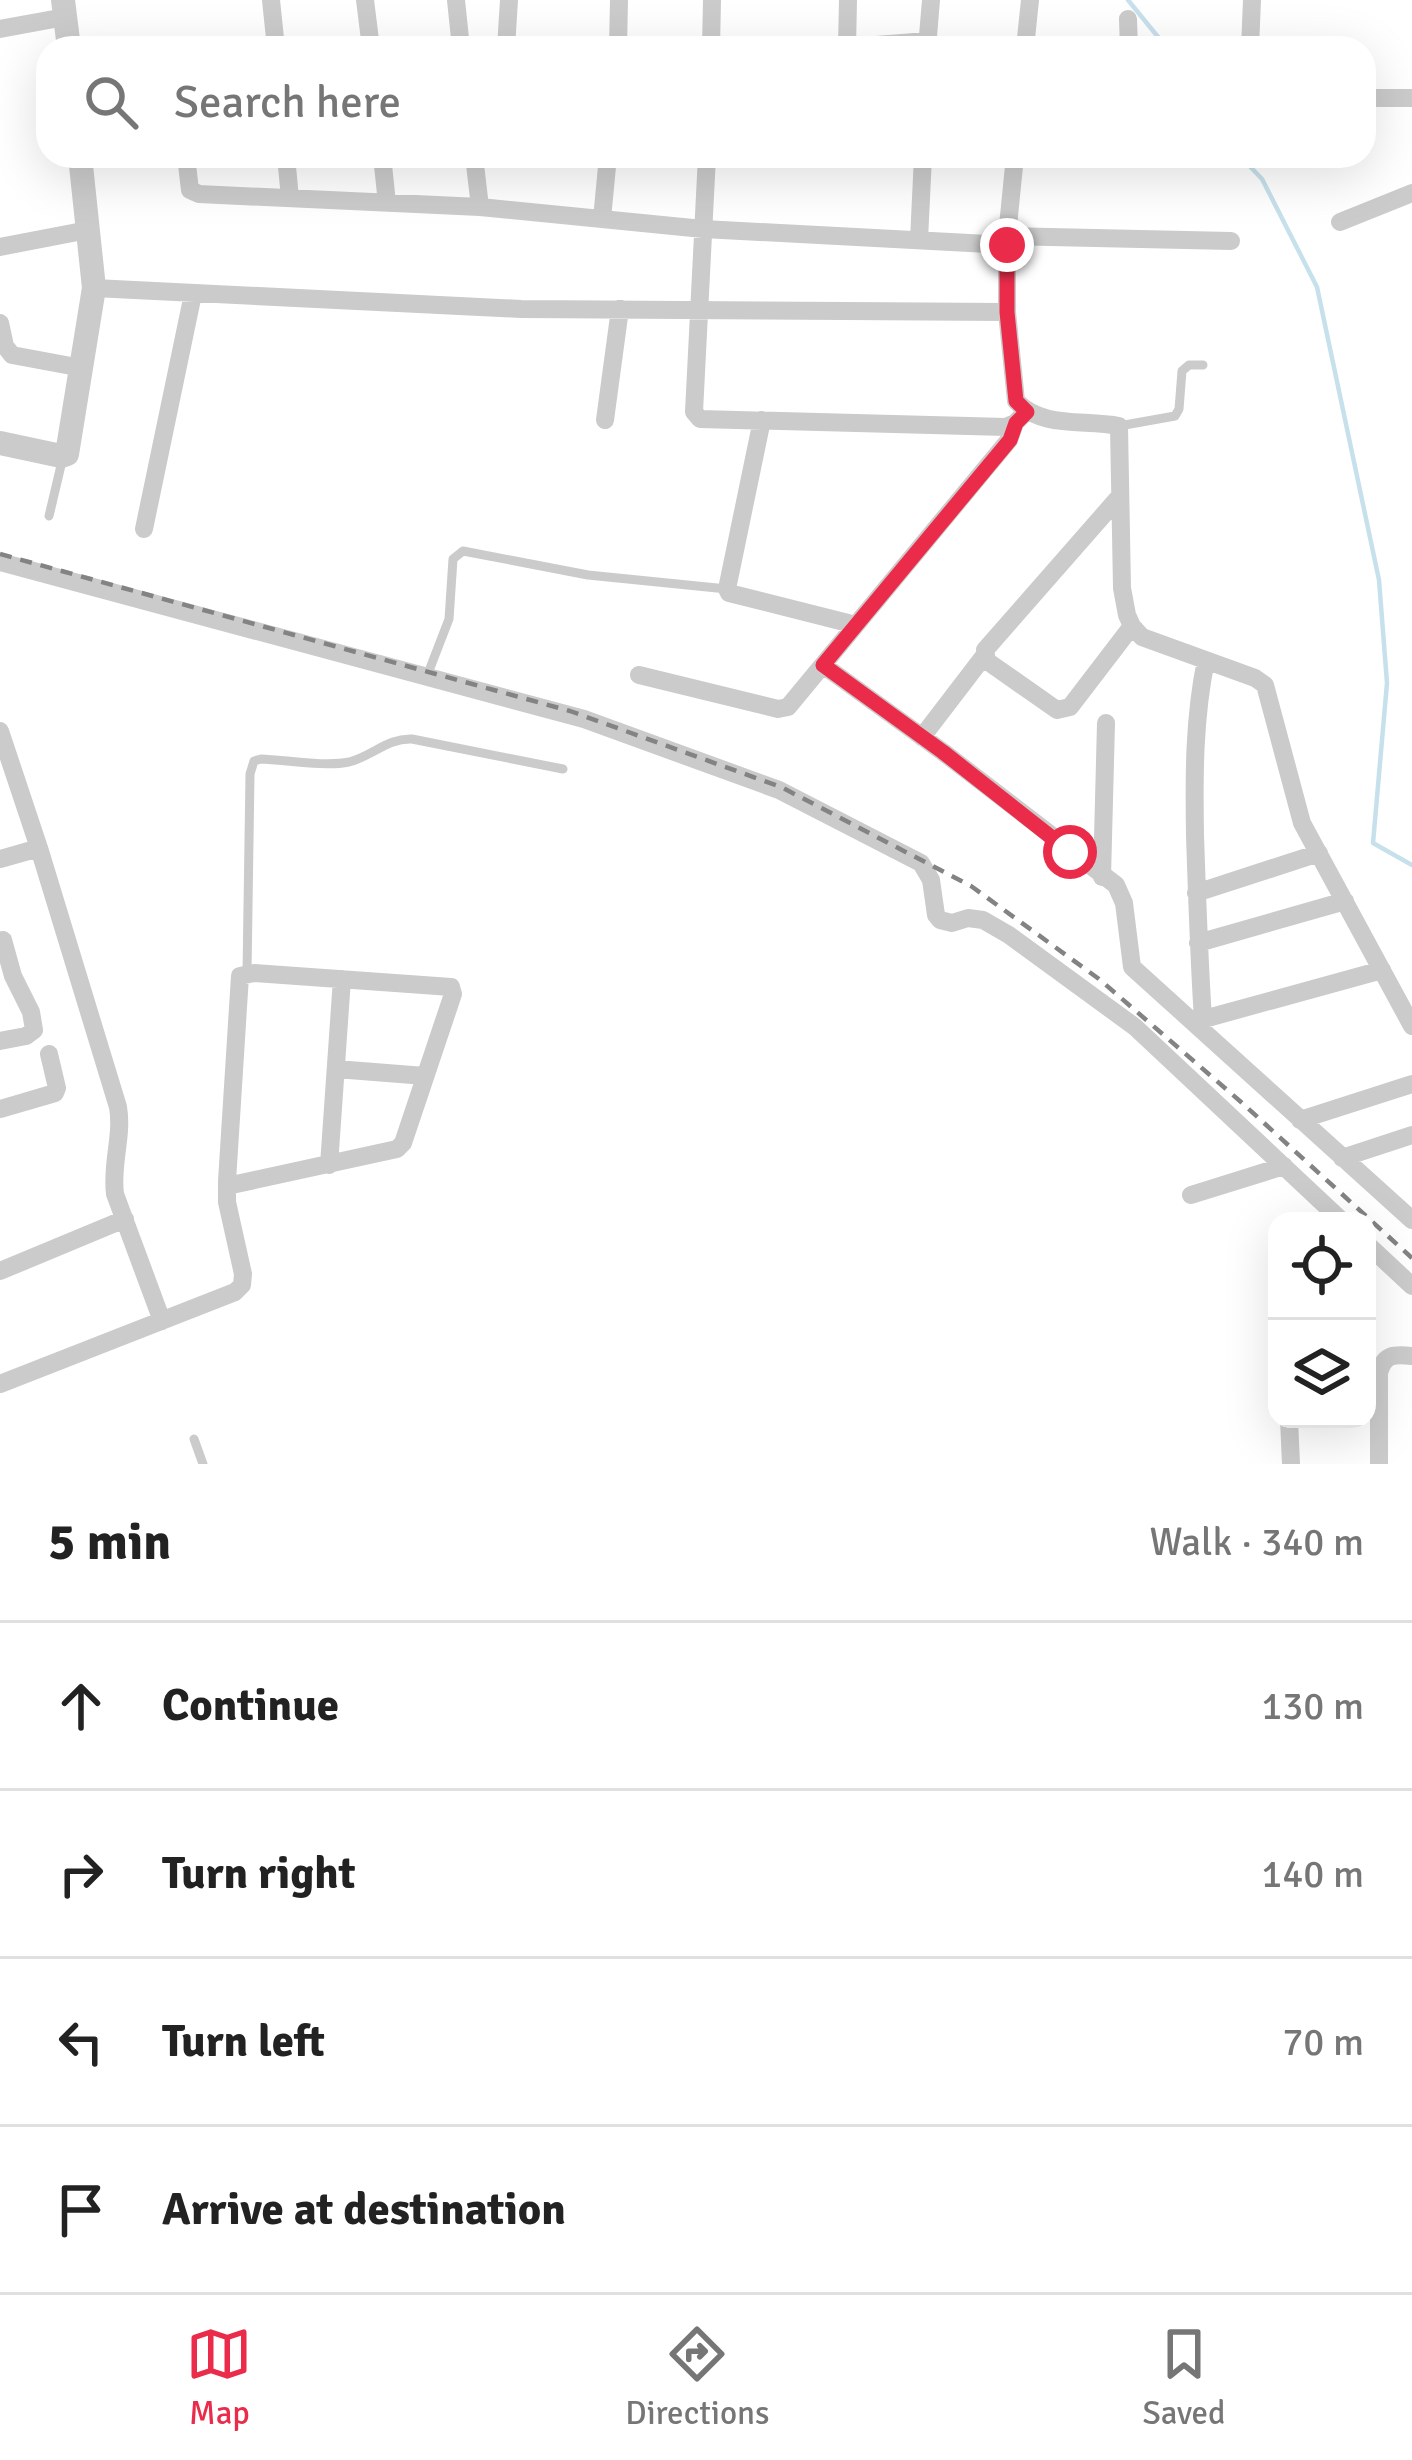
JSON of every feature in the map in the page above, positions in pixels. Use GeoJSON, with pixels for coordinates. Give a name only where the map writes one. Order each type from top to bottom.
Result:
{"type":"FeatureCollection","features":[{"type":"Feature","properties":{"kind":"street"},"geometry":{"type":"LineString","coordinates":[[271,0],[275,36]]}},
{"type":"Feature","properties":{"kind":"street"},"geometry":{"type":"LineString","coordinates":[[365,0],[369,36]]}},
{"type":"Feature","properties":{"kind":"street"},"geometry":{"type":"LineString","coordinates":[[456,0],[460,36]]}},
{"type":"Feature","properties":{"kind":"street"},"geometry":{"type":"LineString","coordinates":[[505,36],[509,0]]}},
{"type":"Feature","properties":{"kind":"street"},"geometry":{"type":"LineString","coordinates":[[618,36],[619,0]]}},
{"type":"Feature","properties":{"kind":"street"},"geometry":{"type":"LineString","coordinates":[[711,36],[712,0]]}},
{"type":"Feature","properties":{"kind":"street"},"geometry":{"type":"LineString","coordinates":[[844,36],[848,0]]}},
{"type":"Feature","properties":{"kind":"street"},"geometry":{"type":"LineString","coordinates":[[928,36],[932,0]]}},
{"type":"Feature","properties":{"kind":"street"},"geometry":{"type":"LineString","coordinates":[[1026,36],[1030,0]]}},
{"type":"Feature","properties":{"kind":"street"},"geometry":{"type":"LineString","coordinates":[[1250,36],[1252,0]]}},
{"type":"Feature","properties":{"kind":"street"},"geometry":{"type":"LineString","coordinates":[[0,29],[64,9]]}},
{"type":"Feature","properties":{"kind":"street"},"geometry":{"type":"LineString","coordinates":[[1128,19],[1129,36]]}},
{"type":"Feature","properties":{"kind":"street"},"geometry":{"type":"LineString","coordinates":[[1376,98],[1412,98]]}},
{"type":"Feature","properties":{"kind":"street"},"geometry":{"type":"LineString","coordinates":[[0,443],[67,454],[94,288],[81,168]]}},
{"type":"Feature","properties":{"kind":"street"},"geometry":{"type":"LineString","coordinates":[[187,168],[194,193],[480,207],[704,230],[920,241],[1231,241]]}},
{"type":"Feature","properties":{"kind":"street"},"geometry":{"type":"LineString","coordinates":[[287,168],[290,198]]}},
{"type":"Feature","properties":{"kind":"street"},"geometry":{"type":"LineString","coordinates":[[383,168],[387,203]]}},
{"type":"Feature","properties":{"kind":"street"},"geometry":{"type":"LineString","coordinates":[[475,168],[480,207]]}},
{"type":"Feature","properties":{"kind":"street"},"geometry":{"type":"LineString","coordinates":[[602,219],[607,168]]}},
{"type":"Feature","properties":{"kind":"street"},"geometry":{"type":"LineString","coordinates":[[706,168],[696,416],[997,427],[1021,417],[1118,426],[1123,588],[1132,626],[1142,637],[1265,685],[1302,824],[1412,1026]]}},
{"type":"Feature","properties":{"kind":"street"},"geometry":{"type":"LineString","coordinates":[[920,241],[923,168]]}},
{"type":"Feature","properties":{"kind":"street"},"geometry":{"type":"LineString","coordinates":[[639,675],[788,707],[1010,440],[1021,417],[1007,312],[1014,168]]}},
{"type":"Feature","properties":{"kind":"street"},"geometry":{"type":"LineString","coordinates":[[1340,222],[1412,193]]}},
{"type":"Feature","properties":{"kind":"street"},"geometry":{"type":"LineString","coordinates":[[0,247],[88,230]]}},
{"type":"Feature","properties":{"kind":"street"},"geometry":{"type":"LineString","coordinates":[[94,288],[521,309],[1007,312]]}},
{"type":"Feature","properties":{"kind":"street"},"geometry":{"type":"LineString","coordinates":[[144,529],[193,294]]}},
{"type":"Feature","properties":{"kind":"street"},"geometry":{"type":"LineString","coordinates":[[605,420],[620,309]]}},
{"type":"Feature","properties":{"kind":"street"},"geometry":{"type":"LineString","coordinates":[[0,323],[12,356],[82,368]]}},
{"type":"Feature","properties":{"kind":"street"},"geometry":{"type":"LineString","coordinates":[[762,420],[727,590],[856,625]]}},
{"type":"Feature","properties":{"kind":"street"},"geometry":{"type":"LineString","coordinates":[[922,737],[985,650],[1120,496]]}},
{"type":"Feature","properties":{"kind":"street"},"geometry":{"type":"LineString","coordinates":[[0,562],[584,719],[779,790],[921,863],[931,880],[940,920],[952,923],[976,918],[1009,935],[1135,1028],[1333,1212]]}},
{"type":"Feature","properties":{"kind":"street"},"geometry":{"type":"LineString","coordinates":[[984,656],[1057,710],[1064,710],[1132,626]]}},
{"type":"Feature","properties":{"kind":"street"},"geometry":{"type":"LineString","coordinates":[[1198,1021],[1195,757],[1206,660]]}},
{"type":"Feature","properties":{"kind":"street"},"geometry":{"type":"LineString","coordinates":[[823,665],[1116,885],[1132,967],[1198,1021],[1412,1220]]}},
{"type":"Feature","properties":{"kind":"street"},"geometry":{"type":"LineString","coordinates":[[1102,877],[1106,723]]}},
{"type":"Feature","properties":{"kind":"street"},"geometry":{"type":"LineString","coordinates":[[0,731],[9,787],[39,848],[118,1107],[112,1172],[115,1193],[162,1322]]}},
{"type":"Feature","properties":{"kind":"street"},"geometry":{"type":"LineString","coordinates":[[0,859],[39,848]]}},
{"type":"Feature","properties":{"kind":"street"},"geometry":{"type":"LineString","coordinates":[[1196,893],[1319,853]]}},
{"type":"Feature","properties":{"kind":"street"},"geometry":{"type":"LineString","coordinates":[[1198,943],[1345,901]]}},
{"type":"Feature","properties":{"kind":"street"},"geometry":{"type":"LineString","coordinates":[[0,1041],[34,1030],[3,940]]}},
{"type":"Feature","properties":{"kind":"street"},"geometry":{"type":"LineString","coordinates":[[0,1384],[236,1292],[242,1285],[227,1202],[227,1186],[237,983],[240,976],[451,987],[453,994],[403,1143],[397,1149],[227,1186]]}},
{"type":"Feature","properties":{"kind":"street"},"geometry":{"type":"LineString","coordinates":[[1198,1021],[1412,976]]}},
{"type":"Feature","properties":{"kind":"street"},"geometry":{"type":"LineString","coordinates":[[329,1165],[342,979]]}},
{"type":"Feature","properties":{"kind":"street"},"geometry":{"type":"LineString","coordinates":[[0,1109],[55,1094],[49,1054]]}},
{"type":"Feature","properties":{"kind":"street"},"geometry":{"type":"LineString","coordinates":[[336,1069],[425,1076]]}},
{"type":"Feature","properties":{"kind":"street"},"geometry":{"type":"LineString","coordinates":[[1300,1120],[1412,1084]]}},
{"type":"Feature","properties":{"kind":"street"},"geometry":{"type":"LineString","coordinates":[[1342,1158],[1412,1136]]}},
{"type":"Feature","properties":{"kind":"street"},"geometry":{"type":"LineString","coordinates":[[1190,1196],[1284,1166]]}},
{"type":"Feature","properties":{"kind":"street"},"geometry":{"type":"LineString","coordinates":[[0,1271],[125,1220]]}},
{"type":"Feature","properties":{"kind":"street"},"geometry":{"type":"LineString","coordinates":[[1376,1252],[1412,1286]]}},
{"type":"Feature","properties":{"kind":"street"},"geometry":{"type":"LineString","coordinates":[[1379,1464],[1382,1362],[1397,1354],[1412,1356]]}},
{"type":"Feature","properties":{"kind":"street"},"geometry":{"type":"LineString","coordinates":[[1289,1428],[1291,1464]]}},
{"type":"Feature","properties":{"kind":"lane"},"geometry":{"type":"LineString","coordinates":[[1118,426],[1175,416],[1182,371],[1189,365],[1203,365]]}},
{"type":"Feature","properties":{"kind":"lane"},"geometry":{"type":"LineString","coordinates":[[49,515],[64,456]]}},
{"type":"Feature","properties":{"kind":"lane"},"geometry":{"type":"LineString","coordinates":[[427,676],[449,619],[453,559],[464,551],[588,575],[727,590]]}},
{"type":"Feature","properties":{"kind":"lane"},"geometry":{"type":"LineString","coordinates":[[247,973],[254,761],[344,763],[389,741],[412,739],[563,769]]}},
{"type":"Feature","properties":{"kind":"lane"},"geometry":{"type":"LineString","coordinates":[[194,1439],[203,1464]]}},
{"type":"Feature","properties":{"kind":"waterway"},"geometry":{"type":"LineString","coordinates":[[1128,0],[1157,36]]}},
{"type":"Feature","properties":{"kind":"waterway"},"geometry":{"type":"LineString","coordinates":[[1251,168],[1262,179],[1317,287],[1379,580],[1387,683],[1373,843],[1412,865]]}},
{"type":"Feature","properties":{"kind":"railway"},"geometry":{"type":"LineString","coordinates":[[0,554],[570,711],[781,787],[971,886],[1099,979],[1412,1258]]}},
{"type":"Feature","properties":{"kind":"route"},"geometry":{"type":"LineString","coordinates":[[1007,245],[1007,312],[1016,401],[1027,412],[1016,423],[1010,440],[823,665],[1070,852]]}}]}
